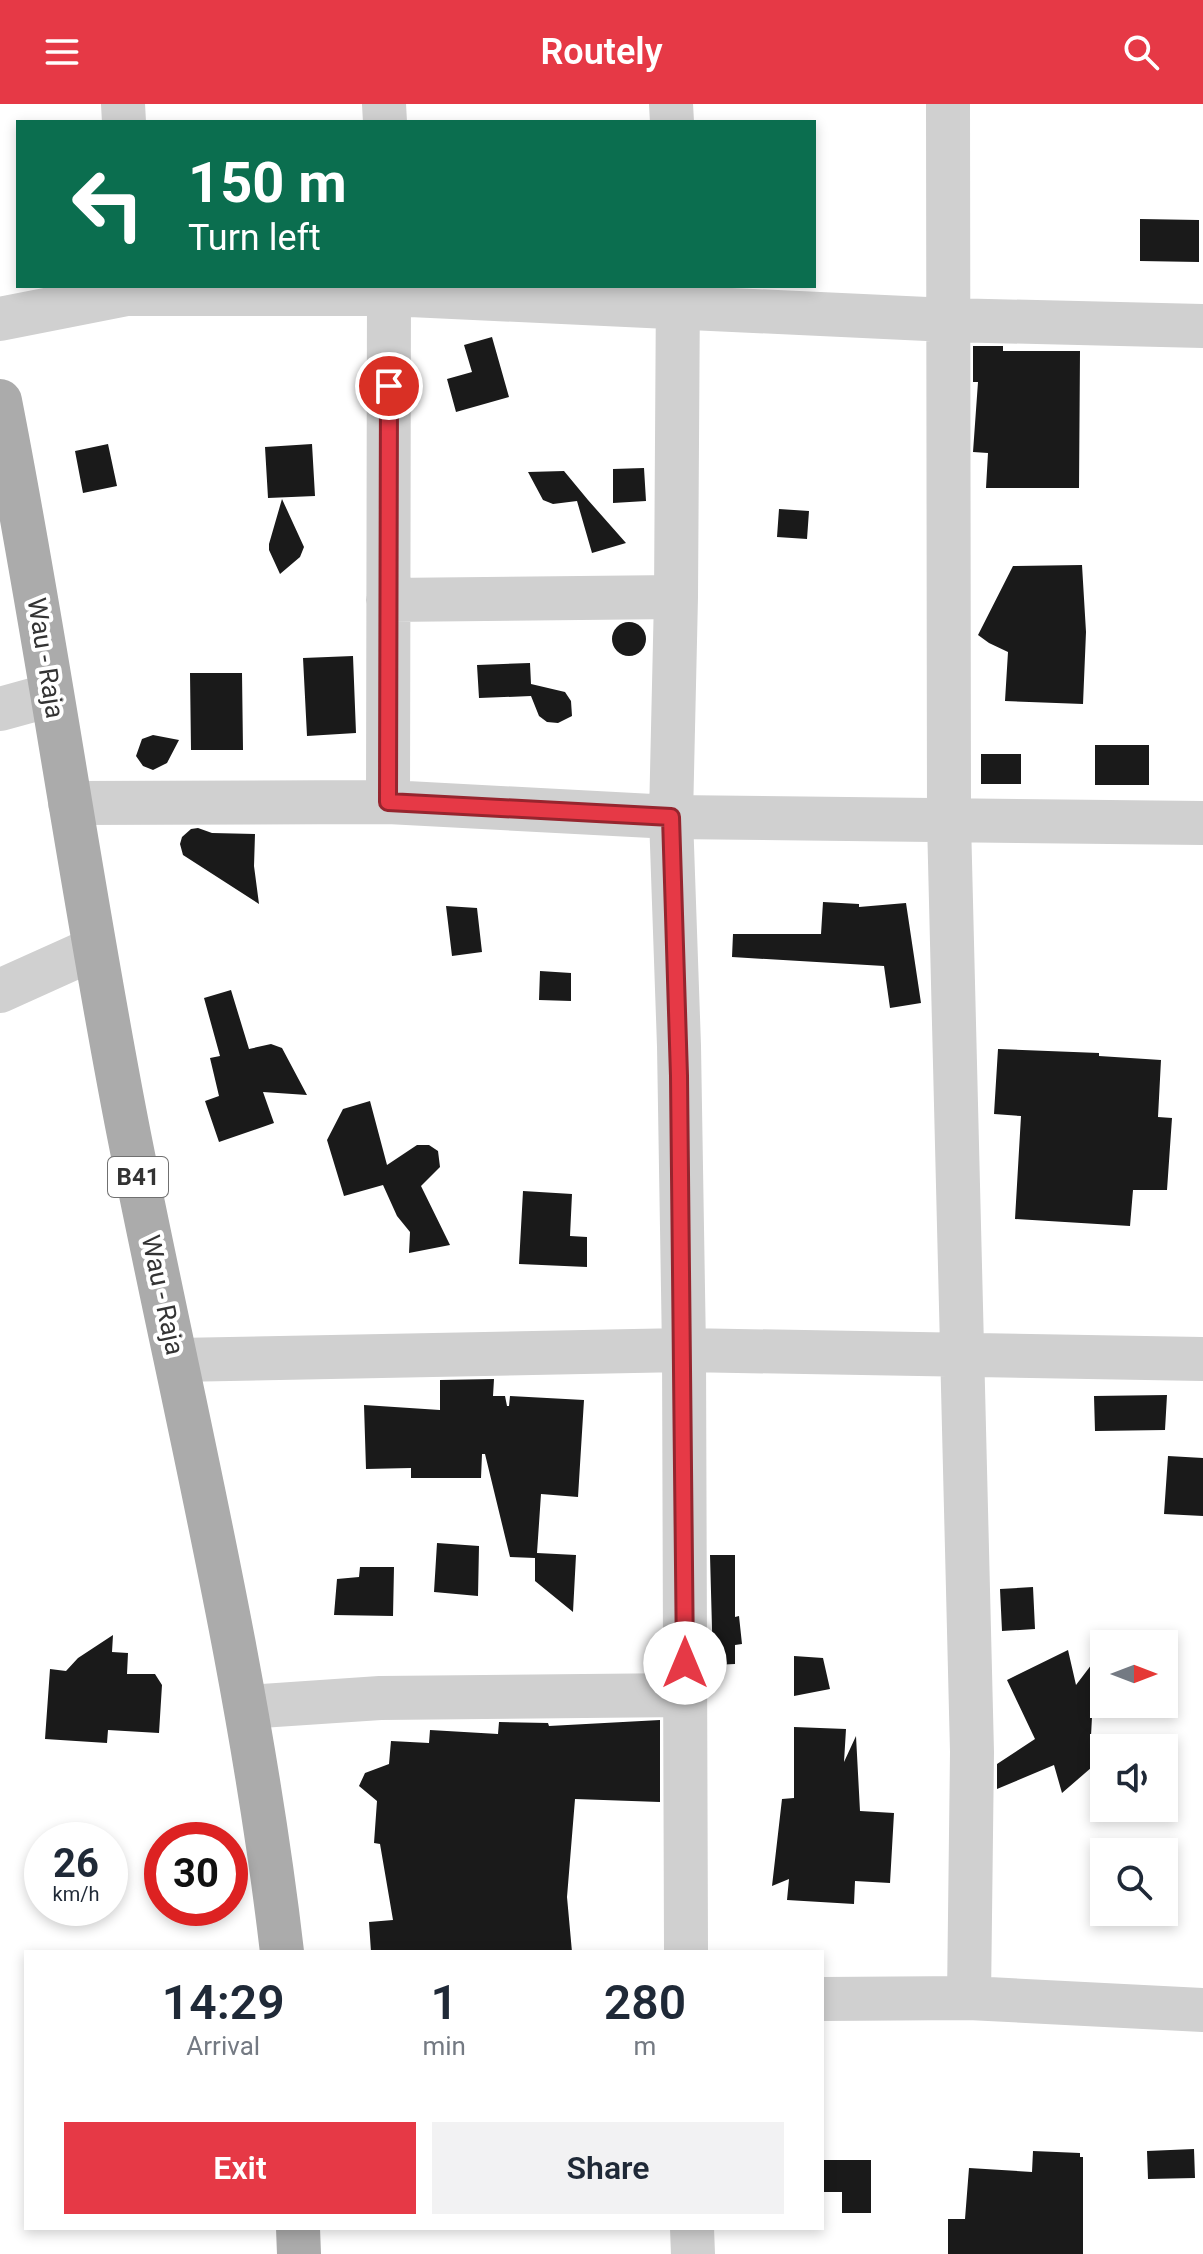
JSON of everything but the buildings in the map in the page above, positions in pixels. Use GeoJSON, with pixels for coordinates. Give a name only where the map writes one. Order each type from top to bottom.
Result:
{"type":"FeatureCollection","features":[{"type":"Feature","properties":{"kind":"main road","name":"Wau - Raja"},"geometry":{"type":"LineString","coordinates":[[0,401],[23,520],[93,949],[246,1707],[272,1867],[282,1950]]}},
{"type":"Feature","properties":{"kind":"main road"},"geometry":{"type":"LineString","coordinates":[[298,2230],[299,2254]]}},
{"type":"Feature","properties":{"kind":"street"},"geometry":{"type":"LineString","coordinates":[[948,104],[949,821],[972,1752],[969,1998]]}},
{"type":"Feature","properties":{"kind":"street"},"geometry":{"type":"LineString","coordinates":[[0,319],[127,290],[389,290],[679,297],[948,320],[1203,326]]}},
{"type":"Feature","properties":{"kind":"street"},"geometry":{"type":"LineString","coordinates":[[388,802],[389,290]]}},
{"type":"Feature","properties":{"kind":"street"},"geometry":{"type":"LineString","coordinates":[[679,297],[671,817],[684,1350],[686,1950]]}},
{"type":"Feature","properties":{"kind":"street"},"geometry":{"type":"LineString","coordinates":[[388,600],[676,597]]}},
{"type":"Feature","properties":{"kind":"street"},"geometry":{"type":"LineString","coordinates":[[0,709],[51,695]]}},
{"type":"Feature","properties":{"kind":"street"},"geometry":{"type":"LineString","coordinates":[[70,803],[388,802],[671,817],[1203,823]]}},
{"type":"Feature","properties":{"kind":"street"},"geometry":{"type":"LineString","coordinates":[[0,991],[93,949]]}},
{"type":"Feature","properties":{"kind":"street"},"geometry":{"type":"LineString","coordinates":[[177,1360],[684,1350],[1203,1359]]}},
{"type":"Feature","properties":{"kind":"street"},"geometry":{"type":"LineString","coordinates":[[246,1707],[380,1698],[685,1695]]}},
{"type":"Feature","properties":{"kind":"street"},"geometry":{"type":"LineString","coordinates":[[824,1999],[969,1998],[1203,2010]]}},
{"type":"Feature","properties":{"kind":"street"},"geometry":{"type":"LineString","coordinates":[[692,2230],[693,2254]]}},
{"type":"Feature","properties":{"kind":"route"},"geometry":{"type":"LineString","coordinates":[[389,386],[388,802],[671,817],[684,1350],[685,1663]]}}]}
